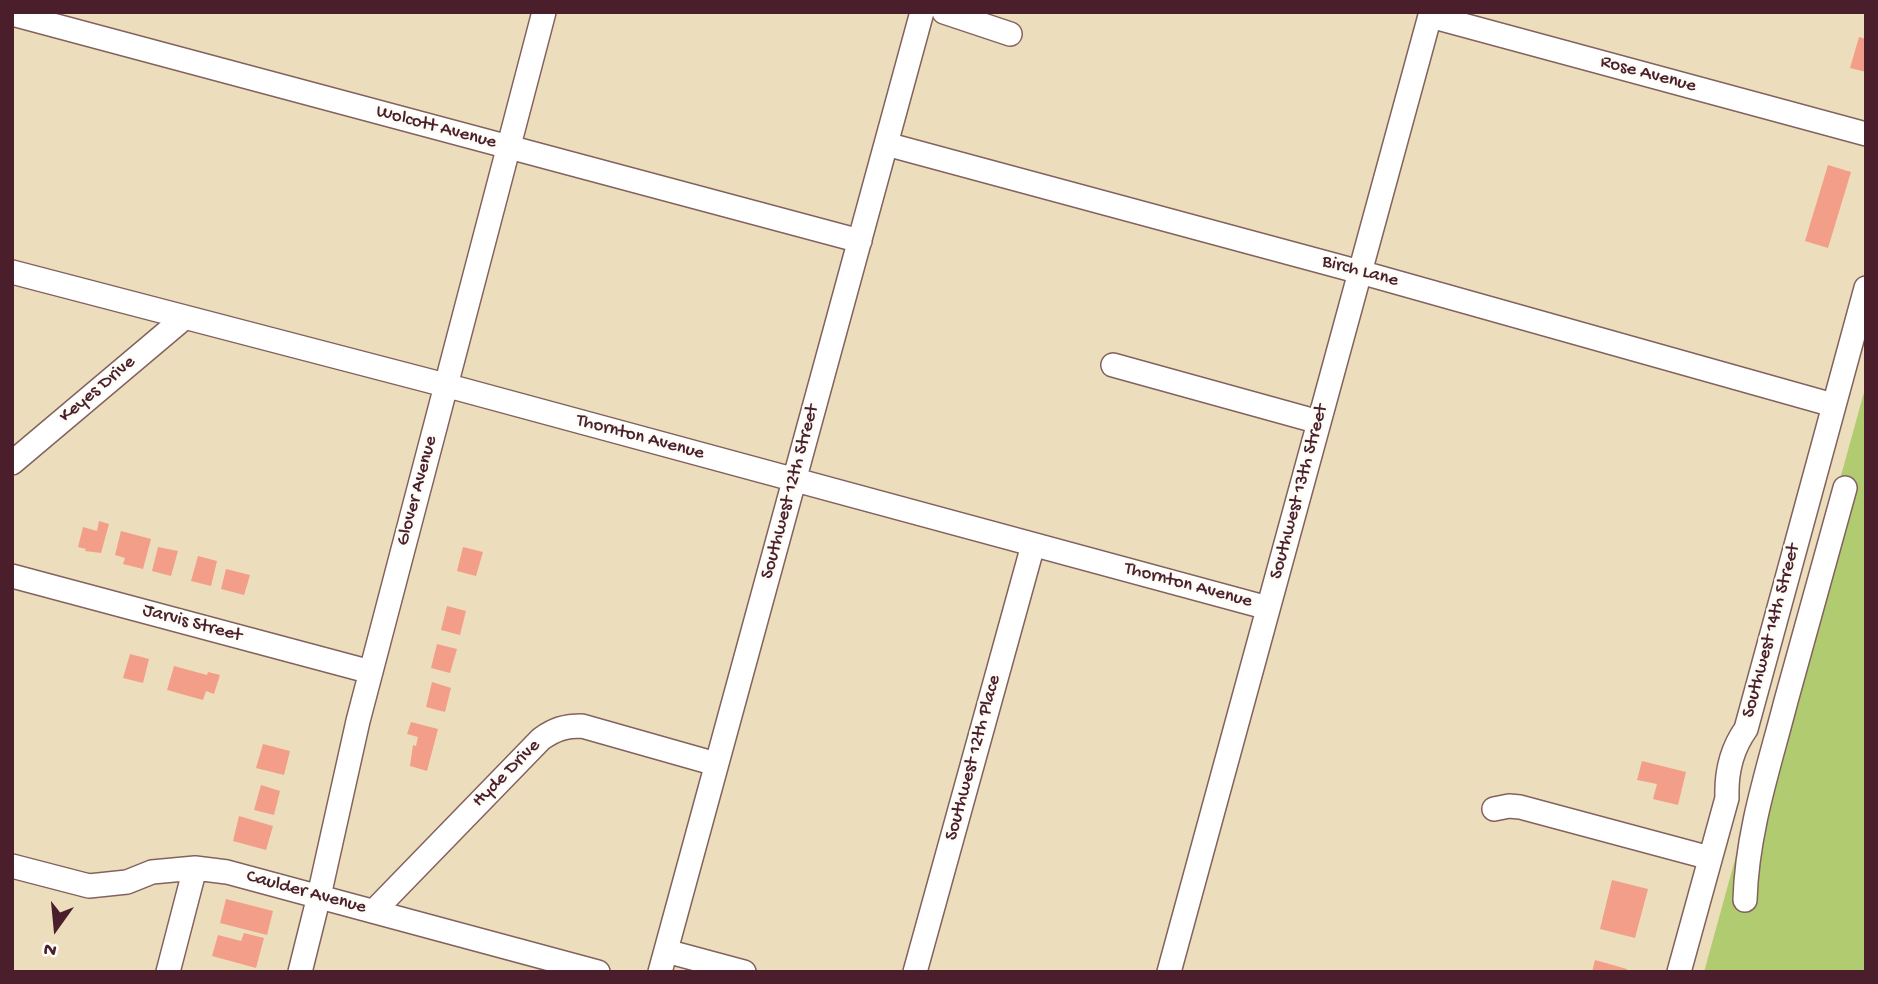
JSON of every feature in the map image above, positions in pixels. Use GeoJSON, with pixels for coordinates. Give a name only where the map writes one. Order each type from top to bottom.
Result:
{"type":"FeatureCollection","features":[{"type":"Feature","properties":{"kind":"street","name":"Glover Avenue"},"geometry":{"type":"LineString","coordinates":[[300,972],[371,672],[544,12]]}},
{"type":"Feature","properties":{"kind":"street","name":"Southwest 12th Street"},"geometry":{"type":"LineString","coordinates":[[663,961],[922,12]]}},
{"type":"Feature","properties":{"kind":"street"},"geometry":{"type":"LineString","coordinates":[[944,12],[1010,34]]}},
{"type":"Feature","properties":{"kind":"street","name":"Wolcott Avenue"},"geometry":{"type":"LineString","coordinates":[[15,14],[860,241]]}},
{"type":"Feature","properties":{"kind":"street","name":"Rose Avenue"},"geometry":{"type":"LineString","coordinates":[[1430,14],[1866,134]]}},
{"type":"Feature","properties":{"kind":"street","name":"Southwest 13th Street"},"geometry":{"type":"LineString","coordinates":[[1169,972],[1430,14]]}},
{"type":"Feature","properties":{"kind":"street","name":"Birch Lane"},"geometry":{"type":"LineString","coordinates":[[886,144],[1360,272],[1833,405]]}},
{"type":"Feature","properties":{"kind":"street","name":"Thornton Avenue"},"geometry":{"type":"LineString","coordinates":[[12,272],[445,385],[1268,608]]}},
{"type":"Feature","properties":{"kind":"street","name":"Southwest 14th Street"},"geometry":{"type":"LineString","coordinates":[[1679,972],[1727,798],[1731,761],[1738,740],[1746,729],[1866,288]]}},
{"type":"Feature","properties":{"kind":"street","name":"Keyes Drive"},"geometry":{"type":"LineString","coordinates":[[12,463],[184,318]]}},
{"type":"Feature","properties":{"kind":"street"},"geometry":{"type":"LineString","coordinates":[[1113,365],[1319,422]]}},
{"type":"Feature","properties":{"kind":"street"},"geometry":{"type":"LineString","coordinates":[[1745,900],[1747,858],[1757,809],[1845,488]]}},
{"type":"Feature","properties":{"kind":"street","name":"Southwest 12th Place"},"geometry":{"type":"LineString","coordinates":[[915,972],[1033,545]]}},
{"type":"Feature","properties":{"kind":"street","name":"Jarvis Street"},"geometry":{"type":"LineString","coordinates":[[12,576],[371,672]]}},
{"type":"Feature","properties":{"kind":"street","name":"Hyde Drive"},"geometry":{"type":"LineString","coordinates":[[374,911],[541,739],[553,730],[582,726],[716,764]]}},
{"type":"Feature","properties":{"kind":"street"},"geometry":{"type":"LineString","coordinates":[[1494,809],[1520,807],[1710,858]]}},
{"type":"Feature","properties":{"kind":"street","name":"Caulder Avenue"},"geometry":{"type":"LineString","coordinates":[[12,866],[89,886],[127,882],[152,872],[195,868],[227,872],[598,972]]}},
{"type":"Feature","properties":{"kind":"street"},"geometry":{"type":"LineString","coordinates":[[168,972],[195,868]]}},
{"type":"Feature","properties":{"kind":"street"},"geometry":{"type":"LineString","coordinates":[[663,961],[744,972]]}},
{"type":"Feature","properties":{"kind":"green space"},"geometry":{"type":"Polygon","coordinates":[[[1866,385],[1866,972],[1704,972],[1866,385]]]}},
{"type":"Feature","properties":{"kind":"building"},"geometry":{"type":"Polygon","coordinates":[[[1859,37],[1866,39],[1866,72],[1850,68],[1859,37]]]}},
{"type":"Feature","properties":{"kind":"building"},"geometry":{"type":"Polygon","coordinates":[[[1828,165],[1851,172],[1828,248],[1805,241],[1828,165]]]}},
{"type":"Feature","properties":{"kind":"building"},"geometry":{"type":"Polygon","coordinates":[[[99,521],[109,524],[101,553],[85,551],[86,549],[78,547],[83,527],[97,531],[99,521]]]}},
{"type":"Feature","properties":{"kind":"building"},"geometry":{"type":"Polygon","coordinates":[[[121,531],[151,539],[143,569],[123,564],[125,558],[115,555],[121,531]]]}},
{"type":"Feature","properties":{"kind":"building"},"geometry":{"type":"Polygon","coordinates":[[[158,547],[178,551],[171,576],[152,571],[158,547]]]}},
{"type":"Feature","properties":{"kind":"building"},"geometry":{"type":"Polygon","coordinates":[[[463,547],[483,552],[476,576],[457,571],[463,547]]]}},
{"type":"Feature","properties":{"kind":"building"},"geometry":{"type":"Polygon","coordinates":[[[198,556],[217,561],[211,586],[191,581],[198,556]]]}},
{"type":"Feature","properties":{"kind":"building"},"geometry":{"type":"Polygon","coordinates":[[[226,569],[250,575],[244,595],[221,589],[226,569]]]}},
{"type":"Feature","properties":{"kind":"building"},"geometry":{"type":"Polygon","coordinates":[[[447,606],[466,611],[460,635],[441,630],[447,606]]]}},
{"type":"Feature","properties":{"kind":"building"},"geometry":{"type":"Polygon","coordinates":[[[437,644],[457,649],[450,673],[431,668],[437,644]]]}},
{"type":"Feature","properties":{"kind":"building"},"geometry":{"type":"Polygon","coordinates":[[[130,654],[149,659],[143,683],[123,678],[130,654]]]}},
{"type":"Feature","properties":{"kind":"building"},"geometry":{"type":"Polygon","coordinates":[[[174,666],[207,675],[208,672],[220,675],[214,694],[206,691],[203,700],[167,690],[174,666]]]}},
{"type":"Feature","properties":{"kind":"building"},"geometry":{"type":"Polygon","coordinates":[[[432,682],[451,688],[445,712],[426,707],[432,682]]]}},
{"type":"Feature","properties":{"kind":"building"},"geometry":{"type":"Polygon","coordinates":[[[411,722],[438,729],[427,771],[410,766],[413,745],[416,746],[418,737],[407,734],[411,722]]]}},
{"type":"Feature","properties":{"kind":"building"},"geometry":{"type":"Polygon","coordinates":[[[263,744],[290,751],[284,775],[256,768],[263,744]]]}},
{"type":"Feature","properties":{"kind":"building"},"geometry":{"type":"Polygon","coordinates":[[[1642,761],[1686,772],[1678,805],[1653,799],[1657,784],[1637,780],[1642,761]]]}},
{"type":"Feature","properties":{"kind":"building"},"geometry":{"type":"Polygon","coordinates":[[[261,785],[280,791],[274,815],[254,810],[261,785]]]}},
{"type":"Feature","properties":{"kind":"building"},"geometry":{"type":"Polygon","coordinates":[[[239,816],[273,826],[266,850],[233,841],[239,816]]]}},
{"type":"Feature","properties":{"kind":"building"},"geometry":{"type":"Polygon","coordinates":[[[1612,880],[1648,889],[1635,938],[1600,929],[1612,880]]]}},
{"type":"Feature","properties":{"kind":"building"},"geometry":{"type":"Polygon","coordinates":[[[226,899],[273,911],[267,935],[220,923],[226,899]]]}},
{"type":"Feature","properties":{"kind":"building"},"geometry":{"type":"Polygon","coordinates":[[[244,933],[264,938],[256,968],[212,956],[218,935],[241,941],[244,933]]]}},
{"type":"Feature","properties":{"kind":"building"},"geometry":{"type":"Polygon","coordinates":[[[1595,960],[1627,969],[1626,972],[1592,972],[1595,960]]]}}]}
